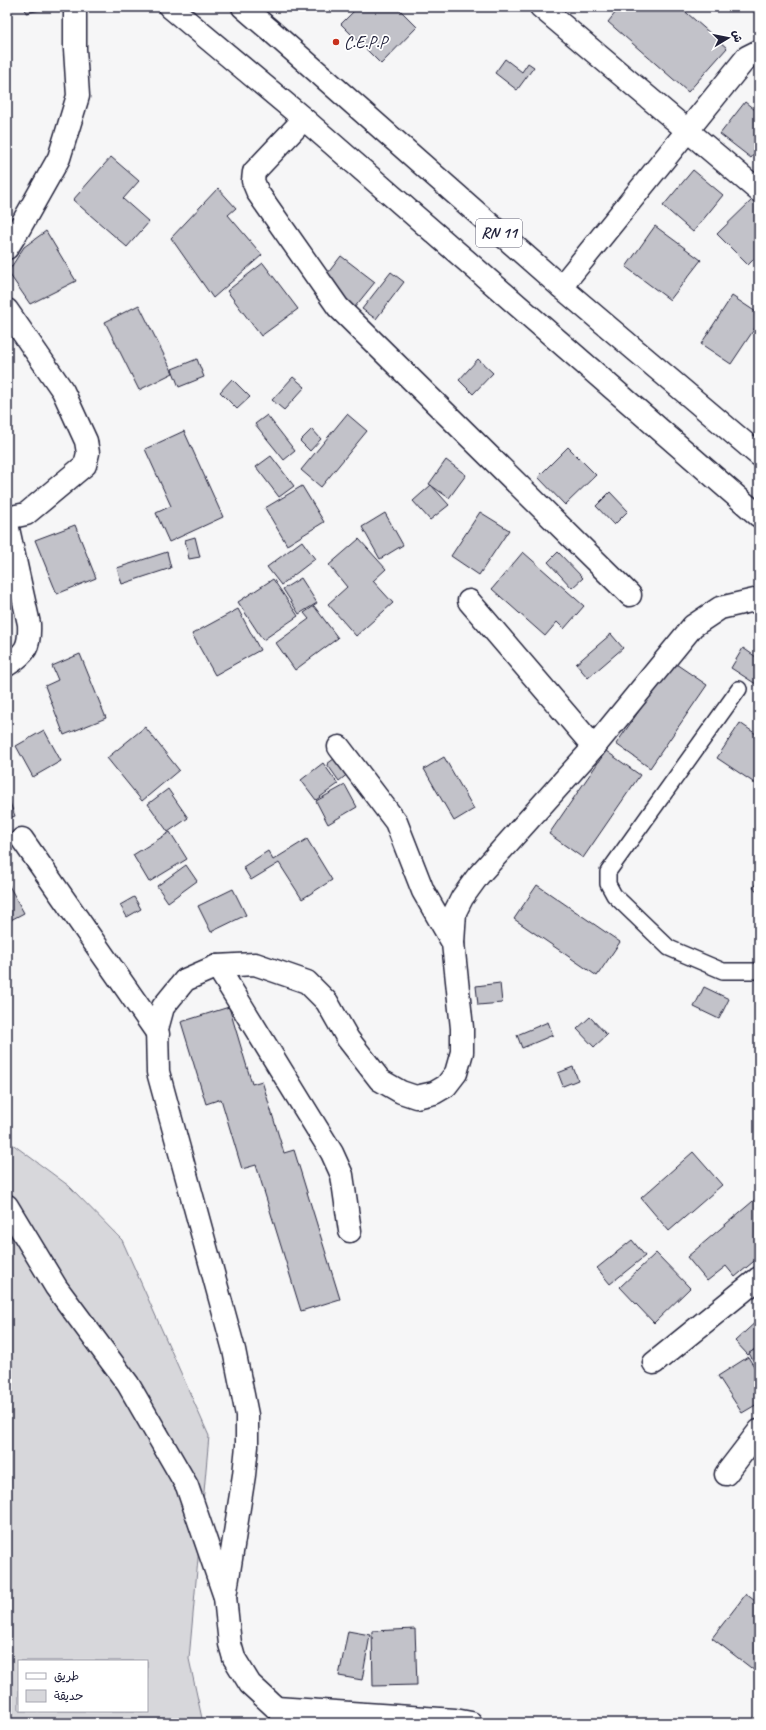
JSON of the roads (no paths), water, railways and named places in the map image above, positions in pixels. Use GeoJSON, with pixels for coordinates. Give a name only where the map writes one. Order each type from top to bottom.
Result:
{"type":"FeatureCollection","features":[{"type":"Feature","properties":{"kind":"street"},"geometry":{"type":"LineString","coordinates":[[7,248],[59,158],[78,96],[75,49],[75,7]]}},
{"type":"Feature","properties":{"kind":"street"},"geometry":{"type":"LineString","coordinates":[[170,7],[304,120],[759,516]]}},
{"type":"Feature","properties":{"kind":"street","name":"RN 11"},"geometry":{"type":"LineString","coordinates":[[243,7],[271,30],[561,287],[759,455]]}},
{"type":"Feature","properties":{"kind":"street"},"geometry":{"type":"LineString","coordinates":[[541,7],[759,191]]}},
{"type":"Feature","properties":{"kind":"street"},"geometry":{"type":"LineString","coordinates":[[561,287],[747,57],[759,52]]}},
{"type":"Feature","properties":{"kind":"street"},"geometry":{"type":"LineString","coordinates":[[304,120],[254,172],[253,181],[258,193],[338,307],[630,595]]}},
{"type":"Feature","properties":{"kind":"street"},"geometry":{"type":"LineString","coordinates":[[7,310],[63,391],[86,441],[88,453],[85,465],[26,514],[7,518]]}},
{"type":"Feature","properties":{"kind":"street"},"geometry":{"type":"LineString","coordinates":[[7,524],[29,624],[30,638],[26,651],[7,665]]}},
{"type":"Feature","properties":{"kind":"street"},"geometry":{"type":"LineString","coordinates":[[225,1597],[248,1446],[247,1415],[234,1350],[158,1072],[158,1029],[163,1007],[185,980],[217,966],[255,964],[307,982],[327,1002],[348,1039],[380,1080],[401,1092],[416,1097],[434,1093],[446,1086],[456,1073],[462,1052],[462,1028],[453,943],[455,912],[462,898],[478,876],[594,747],[693,626],[720,608],[759,599]]}},
{"type":"Feature","properties":{"kind":"street"},"geometry":{"type":"LineString","coordinates":[[469,601],[594,747]]}},
{"type":"Feature","properties":{"kind":"street"},"geometry":{"type":"LineString","coordinates":[[339,747],[396,822],[423,892],[453,943]]}},
{"type":"Feature","properties":{"kind":"street"},"geometry":{"type":"LineString","coordinates":[[22,839],[158,1034]]}},
{"type":"Feature","properties":{"kind":"street"},"geometry":{"type":"LineString","coordinates":[[217,966],[332,1153],[342,1175],[350,1231]]}},
{"type":"Feature","properties":{"kind":"street"},"geometry":{"type":"LineString","coordinates":[[7,1206],[56,1287],[128,1384],[187,1486],[225,1597],[230,1644],[234,1658],[250,1684],[276,1708],[296,1723]]}},
{"type":"Feature","properties":{"kind":"street"},"geometry":{"type":"LineString","coordinates":[[654,1363],[759,1278]]}},
{"type":"Feature","properties":{"kind":"street"},"geometry":{"type":"LineString","coordinates":[[726,1474],[759,1431]]}},
{"type":"Feature","properties":{"kind":"street"},"geometry":{"type":"LineString","coordinates":[[276,1708],[455,1720],[471,1723]]}},
{"type":"Feature","properties":{"kind":"lane"},"geometry":{"type":"LineString","coordinates":[[739,690],[608,872],[608,884],[614,895],[669,948],[723,971],[759,971]]}},
{"type":"Feature","properties":{"kind":"place","name":"C.E.P.P"},"geometry":{"type":"Point","coordinates":[336,42]}}]}
